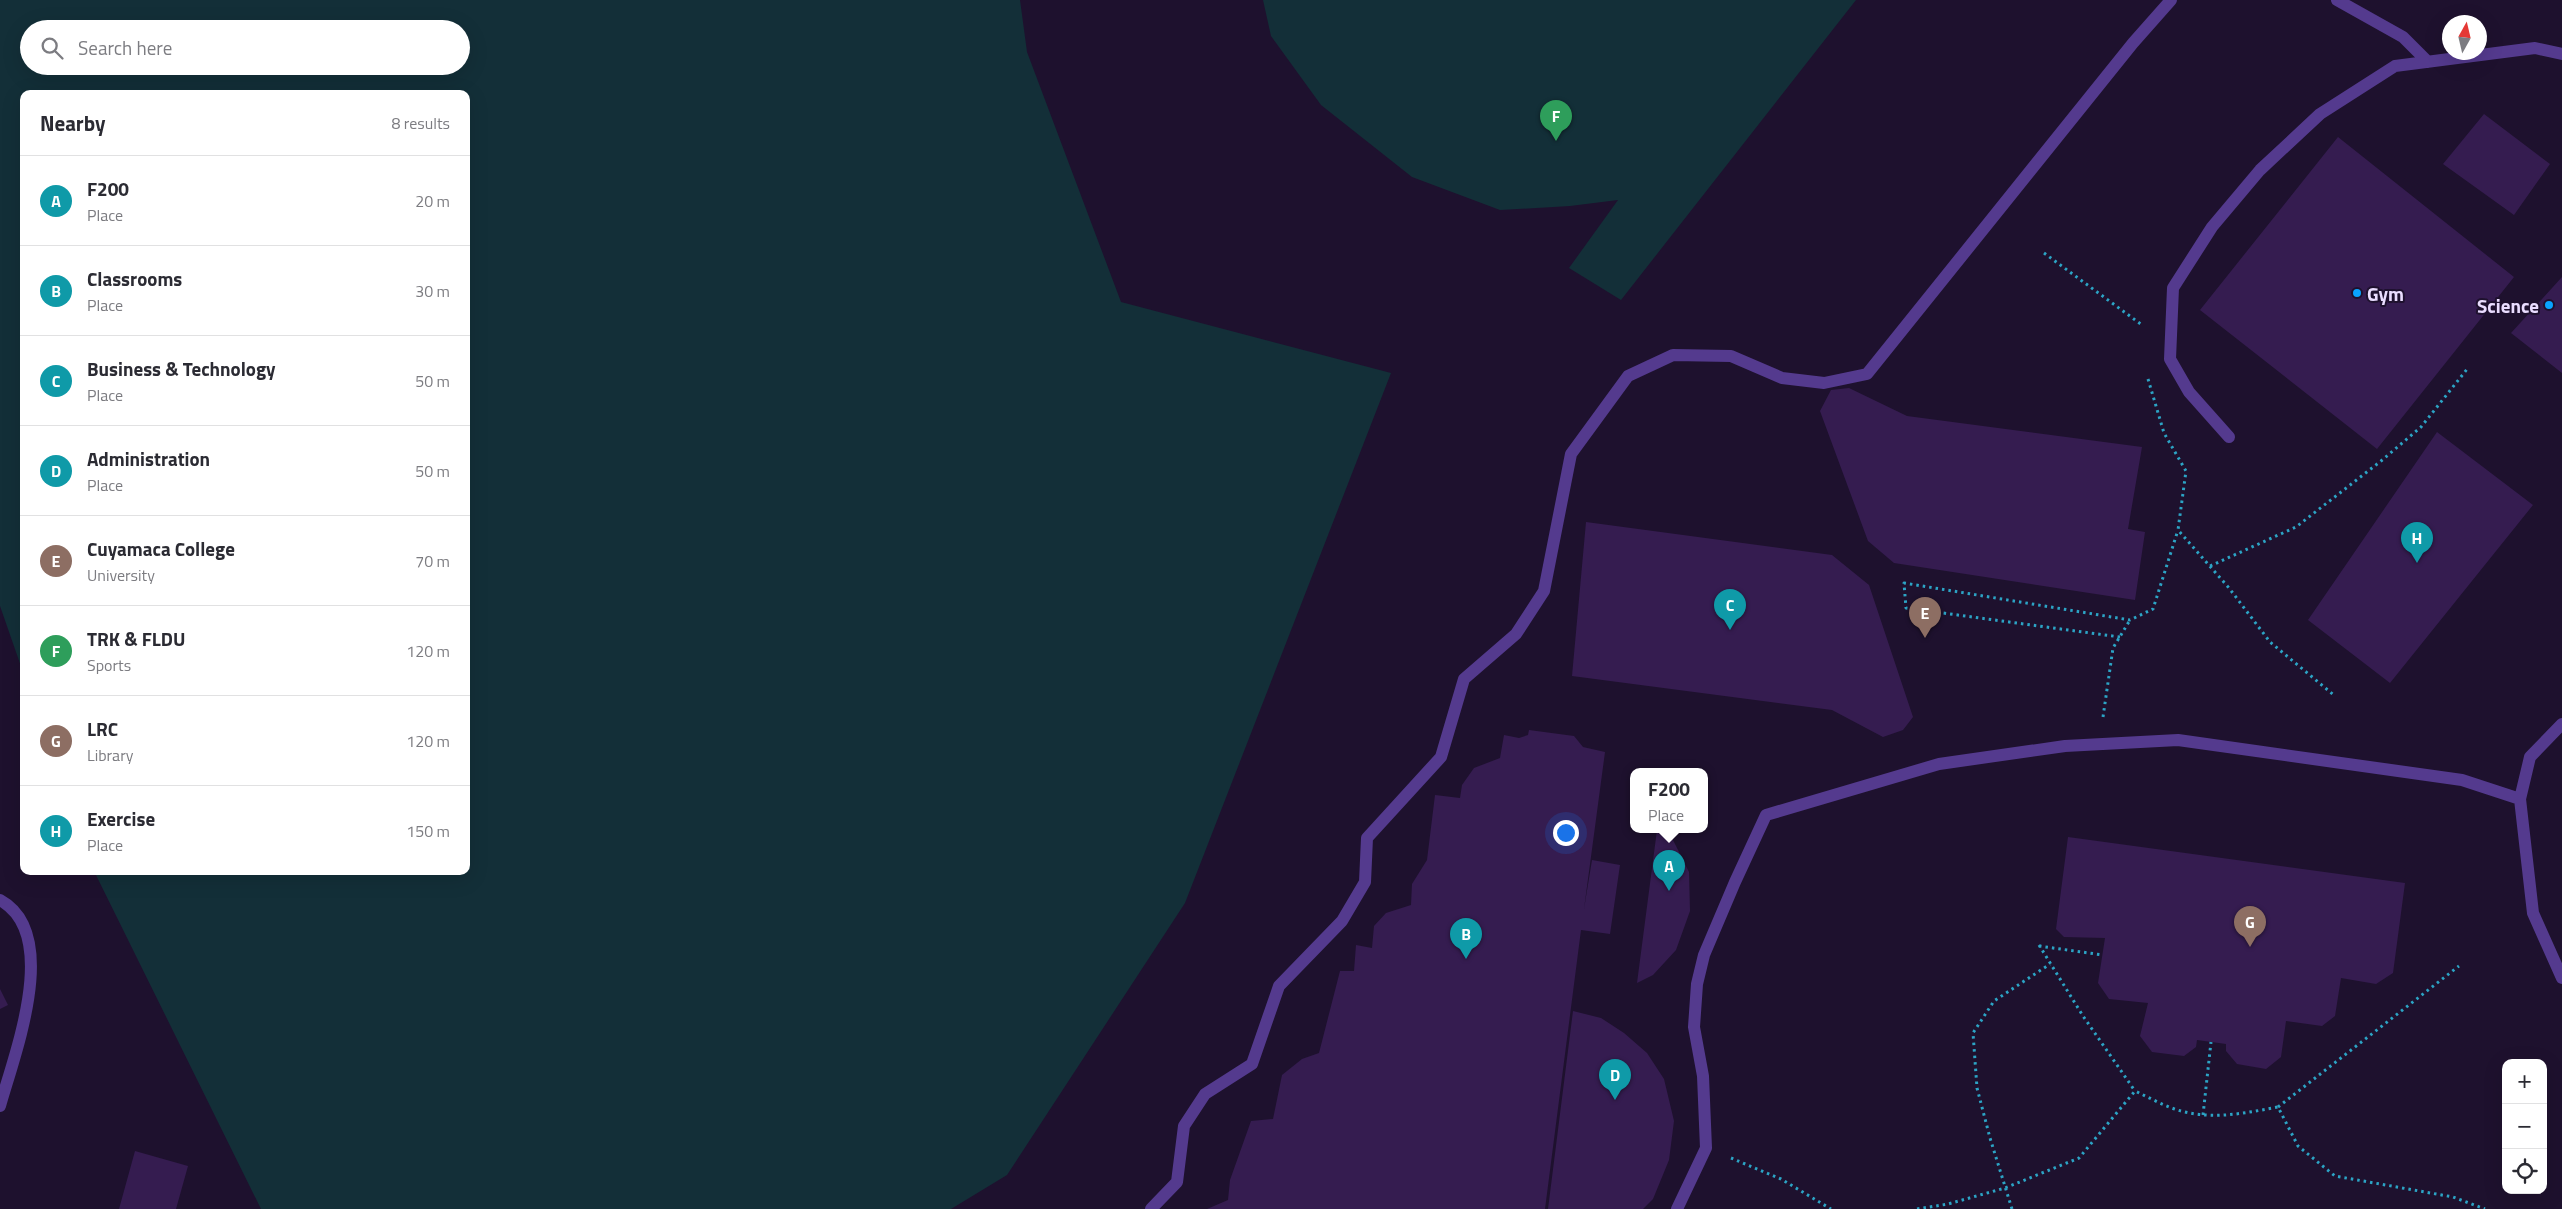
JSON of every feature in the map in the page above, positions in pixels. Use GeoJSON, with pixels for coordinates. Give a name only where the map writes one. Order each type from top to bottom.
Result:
{"type":"FeatureCollection","features":[{"type":"Feature","properties":{"kind":"lane"},"geometry":{"type":"LineString","coordinates":[[1151,1209],[1177,1182],[1184,1126],[1205,1094],[1252,1064],[1279,986],[1342,921],[1365,882],[1367,838],[1441,757],[1464,679],[1516,634],[1544,591],[1571,454],[1628,376],[1672,355],[1731,356],[1782,378],[1824,383],[1867,374],[2133,43],[2171,0]]}},
{"type":"Feature","properties":{"kind":"lane"},"geometry":{"type":"LineString","coordinates":[[2337,0],[2403,37],[2428,62]]}},
{"type":"Feature","properties":{"kind":"lane"},"geometry":{"type":"LineString","coordinates":[[2229,437],[2189,392],[2170,359],[2173,288],[2212,227],[2260,170],[2320,114],[2395,66],[2535,48],[2562,54]]}},
{"type":"Feature","properties":{"kind":"lane"},"geometry":{"type":"LineString","coordinates":[[2562,724],[2530,758],[2520,799],[2532,912],[2562,978]]}},
{"type":"Feature","properties":{"kind":"lane"},"geometry":{"type":"LineString","coordinates":[[1677,1209],[1706,1148],[1702,1076],[1694,1027],[1697,984],[1708,946],[1766,815],[1939,764],[2064,746],[2178,740],[2462,780],[2520,799]]}},
{"type":"Feature","properties":{"kind":"lane"},"geometry":{"type":"LineString","coordinates":[[0,900],[6,903],[24,926],[30,952],[32,979],[27,1008],[0,1106]]}},
{"type":"Feature","properties":{"kind":"path"},"geometry":{"type":"LineString","coordinates":[[2044,253],[2142,325],[2171,329]]}},
{"type":"Feature","properties":{"kind":"path"},"geometry":{"type":"LineString","coordinates":[[2142,325],[2143,335]]}},
{"type":"Feature","properties":{"kind":"path"},"geometry":{"type":"LineString","coordinates":[[2210,566],[2296,527],[2366,473],[2421,427],[2468,368]]}},
{"type":"Feature","properties":{"kind":"path"},"geometry":{"type":"LineString","coordinates":[[2100,744],[2113,648],[2130,620],[2153,609],[2178,530],[2186,471],[2164,433],[2147,373]]}},
{"type":"Feature","properties":{"kind":"path"},"geometry":{"type":"LineString","coordinates":[[2178,530],[2210,566],[2270,642],[2335,696]]}},
{"type":"Feature","properties":{"kind":"path"},"geometry":{"type":"LineString","coordinates":[[2120,637],[1906,608],[1904,583],[2130,620]]}},
{"type":"Feature","properties":{"kind":"path"},"geometry":{"type":"LineString","coordinates":[[2102,955],[2039,946],[2083,1016],[2135,1091],[2180,1111],[2202,1116],[2235,1116],[2278,1107],[2459,966]]}},
{"type":"Feature","properties":{"kind":"path"},"geometry":{"type":"LineString","coordinates":[[2012,1209],[1977,1088],[1973,1033],[1994,1001],[2050,964]]}},
{"type":"Feature","properties":{"kind":"path"},"geometry":{"type":"LineString","coordinates":[[2202,1116],[2211,1042]]}},
{"type":"Feature","properties":{"kind":"path"},"geometry":{"type":"LineString","coordinates":[[1918,1209],[1948,1204],[2005,1188],[2079,1158],[2135,1091]]}},
{"type":"Feature","properties":{"kind":"path"},"geometry":{"type":"LineString","coordinates":[[2278,1107],[2298,1146],[2335,1176],[2453,1197],[2485,1209]]}},
{"type":"Feature","properties":{"kind":"path"},"geometry":{"type":"LineString","coordinates":[[1706,1148],[1781,1179],[1831,1209]]}},
{"type":"Feature","properties":{"kind":"shaded area"},"geometry":{"type":"Polygon","coordinates":[[[0,0],[1020,0],[1027,52],[1121,302],[1391,373],[1185,903],[1007,1175],[951,1209],[261,1209],[96,875],[470,875],[470,90],[20,90],[20,664],[0,606],[0,0]]]}},
{"type":"Feature","properties":{"kind":"shaded area"},"geometry":{"type":"Polygon","coordinates":[[[1263,0],[1856,0],[1621,300],[1569,268],[1618,200],[1570,206],[1500,210],[1412,177],[1321,105],[1271,36],[1263,0]]]}},
{"type":"Feature","properties":{"kind":"building"},"geometry":{"type":"Polygon","coordinates":[[[2484,114],[2550,164],[2514,215],[2443,164],[2484,114]]]}},
{"type":"Feature","properties":{"kind":"building","name":"Gym"},"geometry":{"type":"Polygon","coordinates":[[[2338,137],[2514,277],[2377,449],[2200,310],[2338,137]]]}},
{"type":"Feature","properties":{"kind":"building","name":"Science"},"geometry":{"type":"Polygon","coordinates":[[[2562,277],[2562,373],[2511,333],[2562,277]]]}},
{"type":"Feature","properties":{"kind":"building"},"geometry":{"type":"Polygon","coordinates":[[[1849,388],[1907,416],[2142,447],[2128,529],[2145,532],[2135,600],[1894,563],[1868,541],[1820,411],[1831,390],[1849,388]]]}},
{"type":"Feature","properties":{"kind":"building"},"geometry":{"type":"Polygon","coordinates":[[[2437,432],[2533,505],[2390,683],[2308,620],[2437,432]]]}},
{"type":"Feature","properties":{"kind":"building"},"geometry":{"type":"Polygon","coordinates":[[[1586,522],[1832,555],[1869,585],[1913,717],[1903,730],[1883,737],[1832,710],[1572,676],[1586,522]]]}},
{"type":"Feature","properties":{"kind":"building"},"geometry":{"type":"Polygon","coordinates":[[[1529,730],[1574,736],[1583,747],[1605,752],[1584,909],[1592,860],[1620,865],[1610,934],[1581,930],[1545,1209],[1207,1209],[1228,1200],[1230,1180],[1251,1121],[1273,1119],[1282,1075],[1302,1059],[1319,1053],[1340,971],[1354,971],[1356,945],[1372,948],[1374,926],[1386,913],[1411,905],[1412,884],[1427,860],[1435,795],[1460,798],[1462,785],[1474,768],[1500,758],[1504,735],[1519,738],[1528,735],[1529,730]]]}},
{"type":"Feature","properties":{"kind":"building"},"geometry":{"type":"Polygon","coordinates":[[[1657,833],[1669,833],[1689,872],[1690,911],[1676,950],[1653,975],[1637,983],[1657,833]]]}},
{"type":"Feature","properties":{"kind":"building"},"geometry":{"type":"Polygon","coordinates":[[[2068,837],[2405,883],[2393,973],[2376,984],[2341,978],[2335,1016],[2322,1026],[2286,1021],[2281,1057],[2266,1069],[2237,1064],[2226,1051],[2226,1044],[2197,1040],[2196,1047],[2184,1056],[2152,1052],[2140,1036],[2148,1003],[2109,999],[2098,983],[2105,938],[2064,937],[2056,929],[2068,837]]]}},
{"type":"Feature","properties":{"kind":"building"},"geometry":{"type":"Polygon","coordinates":[[[0,989],[8,1005],[0,1009],[0,989]]]}},
{"type":"Feature","properties":{"kind":"building"},"geometry":{"type":"Polygon","coordinates":[[[1573,1011],[1601,1018],[1624,1033],[1647,1053],[1664,1079],[1674,1121],[1669,1160],[1653,1199],[1643,1209],[1548,1209],[1573,1011]]]}},
{"type":"Feature","properties":{"kind":"building"},"geometry":{"type":"Polygon","coordinates":[[[135,1151],[188,1166],[176,1209],[119,1209],[135,1151]]]}},
{"type":"Feature","properties":{"kind":"place","name":"TRK & FLDU"},"geometry":{"type":"Point","coordinates":[1556,141]}},
{"type":"Feature","properties":{"kind":"place","name":"Gym"},"geometry":{"type":"Point","coordinates":[2357,293]}},
{"type":"Feature","properties":{"kind":"place","name":"Science"},"geometry":{"type":"Point","coordinates":[2549,305]}},
{"type":"Feature","properties":{"kind":"place","name":"Exercise"},"geometry":{"type":"Point","coordinates":[2417,563]}},
{"type":"Feature","properties":{"kind":"place","name":"Business & Technology"},"geometry":{"type":"Point","coordinates":[1730,630]}},
{"type":"Feature","properties":{"kind":"place","name":"Cuyamaca College"},"geometry":{"type":"Point","coordinates":[1925,638]}},
{"type":"Feature","properties":{"kind":"place","name":"F200"},"geometry":{"type":"Point","coordinates":[1669,891]}},
{"type":"Feature","properties":{"kind":"place","name":"LRC"},"geometry":{"type":"Point","coordinates":[2250,947]}},
{"type":"Feature","properties":{"kind":"place","name":"Classrooms"},"geometry":{"type":"Point","coordinates":[1466,959]}},
{"type":"Feature","properties":{"kind":"place","name":"Administration"},"geometry":{"type":"Point","coordinates":[1615,1100]}}]}
